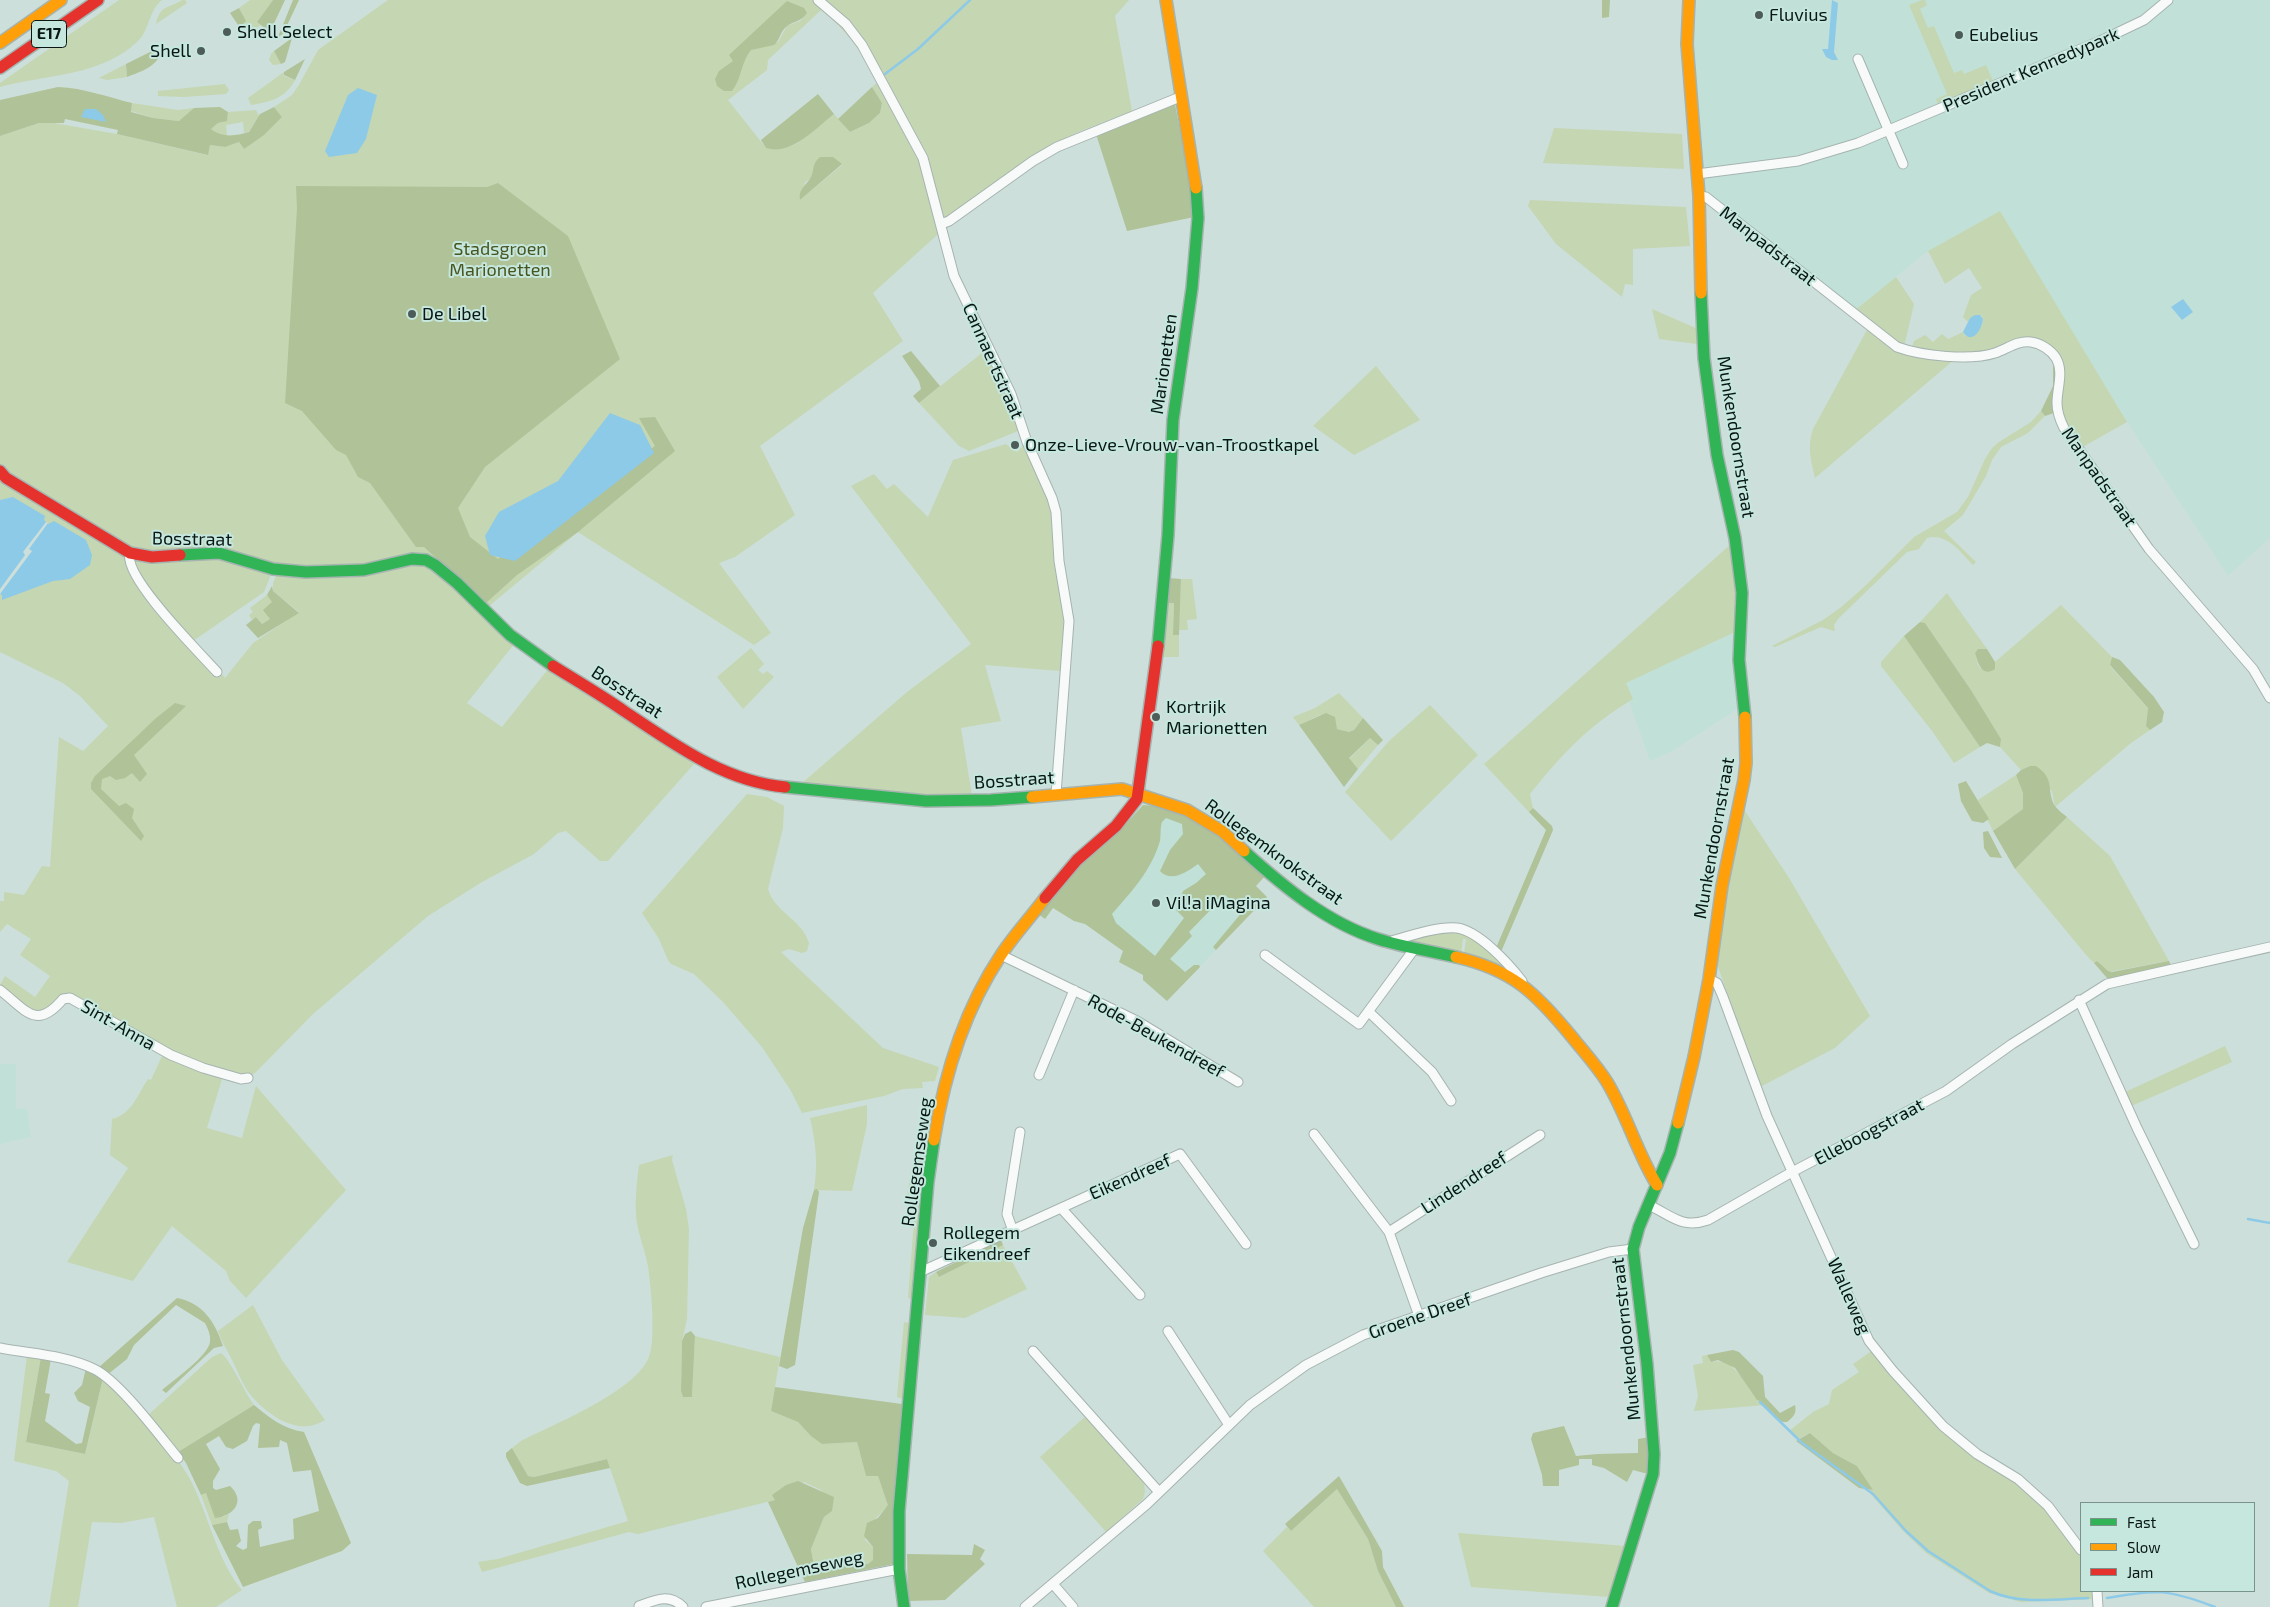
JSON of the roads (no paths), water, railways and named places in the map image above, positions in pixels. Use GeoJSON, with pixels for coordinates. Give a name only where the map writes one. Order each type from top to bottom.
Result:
{"type":"FeatureCollection","features":[{"type":"Feature","properties":{"kind":"main road","name":"E17"},"geometry":{"type":"LineString","coordinates":[[0,42],[61,0]]}},
{"type":"Feature","properties":{"kind":"main road","name":"E17"},"geometry":{"type":"LineString","coordinates":[[0,68],[98,0]]}},
{"type":"Feature","properties":{"kind":"main road","name":"Marionetten"},"geometry":{"type":"LineString","coordinates":[[1138,793],[1152,706],[1168,535],[1173,420],[1192,288],[1198,218],[1197,192],[1180,97],[1166,0]]}},
{"type":"Feature","properties":{"kind":"main road","name":"Munkendoornstraat"},"geometry":{"type":"LineString","coordinates":[[1612,1607],[1624,1563],[1646,1497],[1652,1474],[1654,1454],[1647,1364],[1633,1249],[1670,1153],[1694,1057],[1710,978],[1722,886],[1744,780],[1746,746],[1739,660],[1742,616],[1741,577],[1735,538],[1717,455],[1704,358],[1698,207],[1700,196],[1687,44],[1689,0]]}},
{"type":"Feature","properties":{"kind":"main road","name":"Bosstraat"},"geometry":{"type":"LineString","coordinates":[[0,471],[6,478],[130,553],[150,557],[207,553],[227,554],[283,571],[364,570],[413,560],[427,560],[448,575],[510,636],[688,753],[745,780],[766,785],[926,801],[991,800],[1122,789],[1138,793]]}},
{"type":"Feature","properties":{"kind":"main road","name":"Rollegemknokstraat"},"geometry":{"type":"LineString","coordinates":[[1138,793],[1187,810],[1206,820],[1222,831],[1271,875],[1307,903],[1357,931],[1388,942],[1471,960],[1493,967],[1525,986],[1549,1009],[1607,1083],[1644,1164],[1657,1185]]}},
{"type":"Feature","properties":{"kind":"main road","name":"Rollegemseweg"},"geometry":{"type":"LineString","coordinates":[[904,1607],[899,1569],[899,1512],[928,1182],[938,1115],[964,1024],[1001,955],[1042,901],[1077,860],[1136,803],[1138,793]]}},
{"type":"Feature","properties":{"kind":"street","name":"Cannaertstraat"},"geometry":{"type":"LineString","coordinates":[[818,0],[846,24],[862,45],[923,158],[954,276],[1012,394],[1027,442],[1047,486],[1056,512],[1059,561],[1069,621],[1056,794]]}},
{"type":"Feature","properties":{"kind":"street","name":"President Kennedypark"},"geometry":{"type":"LineString","coordinates":[[1697,174],[1798,161],[1852,145],[2144,20],[2168,0]]}},
{"type":"Feature","properties":{"kind":"street"},"geometry":{"type":"LineString","coordinates":[[1858,59],[1903,164]]}},
{"type":"Feature","properties":{"kind":"street"},"geometry":{"type":"LineString","coordinates":[[940,224],[949,222],[1033,161],[1057,147],[1180,97]]}},
{"type":"Feature","properties":{"kind":"street","name":"Manpadstraat"},"geometry":{"type":"LineString","coordinates":[[1700,196],[1706,197],[1897,348],[1921,353],[1976,356],[1995,353],[2025,341],[2038,344],[2049,350],[2057,359],[2060,367],[2057,404],[2058,416],[2064,428],[2149,549],[2253,669],[2270,698]]}},
{"type":"Feature","properties":{"kind":"street","name":"Bosstraat"},"geometry":{"type":"LineString","coordinates":[[130,553],[130,564],[146,591],[217,672]]}},
{"type":"Feature","properties":{"kind":"street","name":"Rollegemknokstraat"},"geometry":{"type":"LineString","coordinates":[[1388,942],[1447,929],[1465,930],[1495,952],[1513,969],[1525,986]]}},
{"type":"Feature","properties":{"kind":"street","name":"Elleboogstraat"},"geometry":{"type":"LineString","coordinates":[[1649,1205],[1685,1223],[1692,1225],[1700,1223],[1719,1215],[1792,1172],[1946,1091],[2079,1000],[2107,984],[2270,947]]}},
{"type":"Feature","properties":{"kind":"street"},"geometry":{"type":"LineString","coordinates":[[1265,955],[1359,1024],[1370,1012],[1415,948]]}},
{"type":"Feature","properties":{"kind":"street","name":"Rode-Beukendreef"},"geometry":{"type":"LineString","coordinates":[[1001,955],[1137,1021],[1238,1082]]}},
{"type":"Feature","properties":{"kind":"street","name":"Walleweg"},"geometry":{"type":"LineString","coordinates":[[1710,978],[1715,980],[1723,997],[1744,1057],[1792,1172],[1869,1341],[1893,1372],[1943,1426],[1977,1454],[2018,1480],[2042,1501],[2080,1549]]}},
{"type":"Feature","properties":{"kind":"street","name":"Sint-Anna"},"geometry":{"type":"LineString","coordinates":[[0,990],[32,1015],[40,1017],[54,1010],[63,999],[70,998],[171,1055],[203,1068],[241,1078],[248,1078]]}},
{"type":"Feature","properties":{"kind":"street","name":"Rode-Beukendreef"},"geometry":{"type":"LineString","coordinates":[[1039,1075],[1074,990]]}},
{"type":"Feature","properties":{"kind":"street"},"geometry":{"type":"LineString","coordinates":[[2079,1000],[2136,1128],[2194,1244]]}},
{"type":"Feature","properties":{"kind":"street"},"geometry":{"type":"LineString","coordinates":[[1370,1012],[1432,1072],[1451,1101]]}},
{"type":"Feature","properties":{"kind":"street"},"geometry":{"type":"LineString","coordinates":[[1013,1230],[1008,1214],[1020,1132]]}},
{"type":"Feature","properties":{"kind":"street"},"geometry":{"type":"LineString","coordinates":[[1314,1134],[1389,1232],[1419,1316]]}},
{"type":"Feature","properties":{"kind":"street","name":"Lindendreef"},"geometry":{"type":"LineString","coordinates":[[1389,1232],[1540,1135]]}},
{"type":"Feature","properties":{"kind":"street","name":"Eikendreef"},"geometry":{"type":"LineString","coordinates":[[920,1272],[1180,1154],[1246,1244]]}},
{"type":"Feature","properties":{"kind":"street"},"geometry":{"type":"LineString","coordinates":[[1061,1208],[1140,1295]]}},
{"type":"Feature","properties":{"kind":"street","name":"Groene Dreef"},"geometry":{"type":"LineString","coordinates":[[1025,1607],[1159,1492],[1266,1391],[1306,1365],[1363,1335],[1540,1273],[1609,1252],[1633,1249]]}},
{"type":"Feature","properties":{"kind":"street"},"geometry":{"type":"LineString","coordinates":[[1168,1331],[1229,1425]]}},
{"type":"Feature","properties":{"kind":"street"},"geometry":{"type":"LineString","coordinates":[[0,1348],[68,1360],[95,1369],[112,1382],[178,1458]]}},
{"type":"Feature","properties":{"kind":"street"},"geometry":{"type":"LineString","coordinates":[[1033,1351],[1159,1492]]}},
{"type":"Feature","properties":{"kind":"street","name":"Rollegemseweg"},"geometry":{"type":"LineString","coordinates":[[706,1607],[899,1569]]}},
{"type":"Feature","properties":{"kind":"street"},"geometry":{"type":"LineString","coordinates":[[1052,1584],[1073,1607]]}},
{"type":"Feature","properties":{"kind":"street"},"geometry":{"type":"LineString","coordinates":[[2098,1592],[2098,1607]]}},
{"type":"Feature","properties":{"kind":"street"},"geometry":{"type":"LineString","coordinates":[[639,1606],[658,1599],[667,1598],[683,1607]]}},
{"type":"Feature","properties":{"kind":"water"},"geometry":{"type":"Polygon","coordinates":[[[1832,0],[1838,3],[1834,52],[1838,60],[1826,57],[1822,49],[1828,49],[1832,0]]]}},
{"type":"Feature","properties":{"kind":"water"},"geometry":{"type":"Polygon","coordinates":[[[358,88],[377,95],[366,139],[357,153],[329,157],[325,151],[348,95],[358,88]]]}},
{"type":"Feature","properties":{"kind":"water"},"geometry":{"type":"Polygon","coordinates":[[[85,109],[96,109],[103,115],[106,122],[81,117],[85,109]]]}},
{"type":"Feature","properties":{"kind":"water"},"geometry":{"type":"Polygon","coordinates":[[[2183,299],[2193,312],[2182,320],[2171,307],[2183,299]]]}},
{"type":"Feature","properties":{"kind":"water"},"geometry":{"type":"Polygon","coordinates":[[[1980,315],[1983,319],[1979,331],[1973,337],[1966,336],[1963,332],[1970,318],[1980,315]]]}},
{"type":"Feature","properties":{"kind":"water"},"geometry":{"type":"Polygon","coordinates":[[[610,413],[640,425],[654,453],[515,561],[490,555],[485,536],[499,512],[558,481],[610,413]]]}},
{"type":"Feature","properties":{"kind":"water"},"geometry":{"type":"Polygon","coordinates":[[[13,497],[45,516],[44,520],[48,524],[54,521],[86,540],[92,555],[90,565],[70,579],[53,581],[2,600],[2,595],[0,594],[0,500],[13,497]]]}},
{"type":"Feature","properties":{"kind":"waterway"},"geometry":{"type":"LineString","coordinates":[[885,74],[918,49],[970,0]]}},
{"type":"Feature","properties":{"kind":"waterway"},"geometry":{"type":"LineString","coordinates":[[2248,1219],[2270,1223]]}},
{"type":"Feature","properties":{"kind":"waterway"},"geometry":{"type":"LineString","coordinates":[[1760,1402],[1802,1443],[1873,1494],[1906,1531],[1928,1551],[1990,1591],[2026,1600],[2088,1598]]}},
{"type":"Feature","properties":{"kind":"waterway"},"geometry":{"type":"LineString","coordinates":[[2107,1598],[2138,1593],[2162,1592],[2215,1607]]}},
{"type":"Feature","properties":{"kind":"place","name":"Fluvius"},"geometry":{"type":"Point","coordinates":[1759,15]}},
{"type":"Feature","properties":{"kind":"place","name":"Shell Select"},"geometry":{"type":"Point","coordinates":[227,32]}},
{"type":"Feature","properties":{"kind":"place","name":"Eubelius"},"geometry":{"type":"Point","coordinates":[1959,35]}},
{"type":"Feature","properties":{"kind":"place","name":"Shell"},"geometry":{"type":"Point","coordinates":[201,51]}},
{"type":"Feature","properties":{"kind":"place","name":"De Libel"},"geometry":{"type":"Point","coordinates":[412,314]}},
{"type":"Feature","properties":{"kind":"place","name":"Onze-Lieve-Vrouw-van-Troostkapel"},"geometry":{"type":"Point","coordinates":[1015,445]}},
{"type":"Feature","properties":{"kind":"place","name":"Kortrijk Marionetten"},"geometry":{"type":"Point","coordinates":[1156,717]}},
{"type":"Feature","properties":{"kind":"place","name":"Vil!a iMagina"},"geometry":{"type":"Point","coordinates":[1156,903]}},
{"type":"Feature","properties":{"kind":"place","name":"Rollegem Eikendreef"},"geometry":{"type":"Point","coordinates":[933,1243]}},
{"type":"Feature","properties":{"kind":"park label","name":"Stadsgroen Marionetten"},"geometry":{"type":"Point","coordinates":[500,259]}}]}
